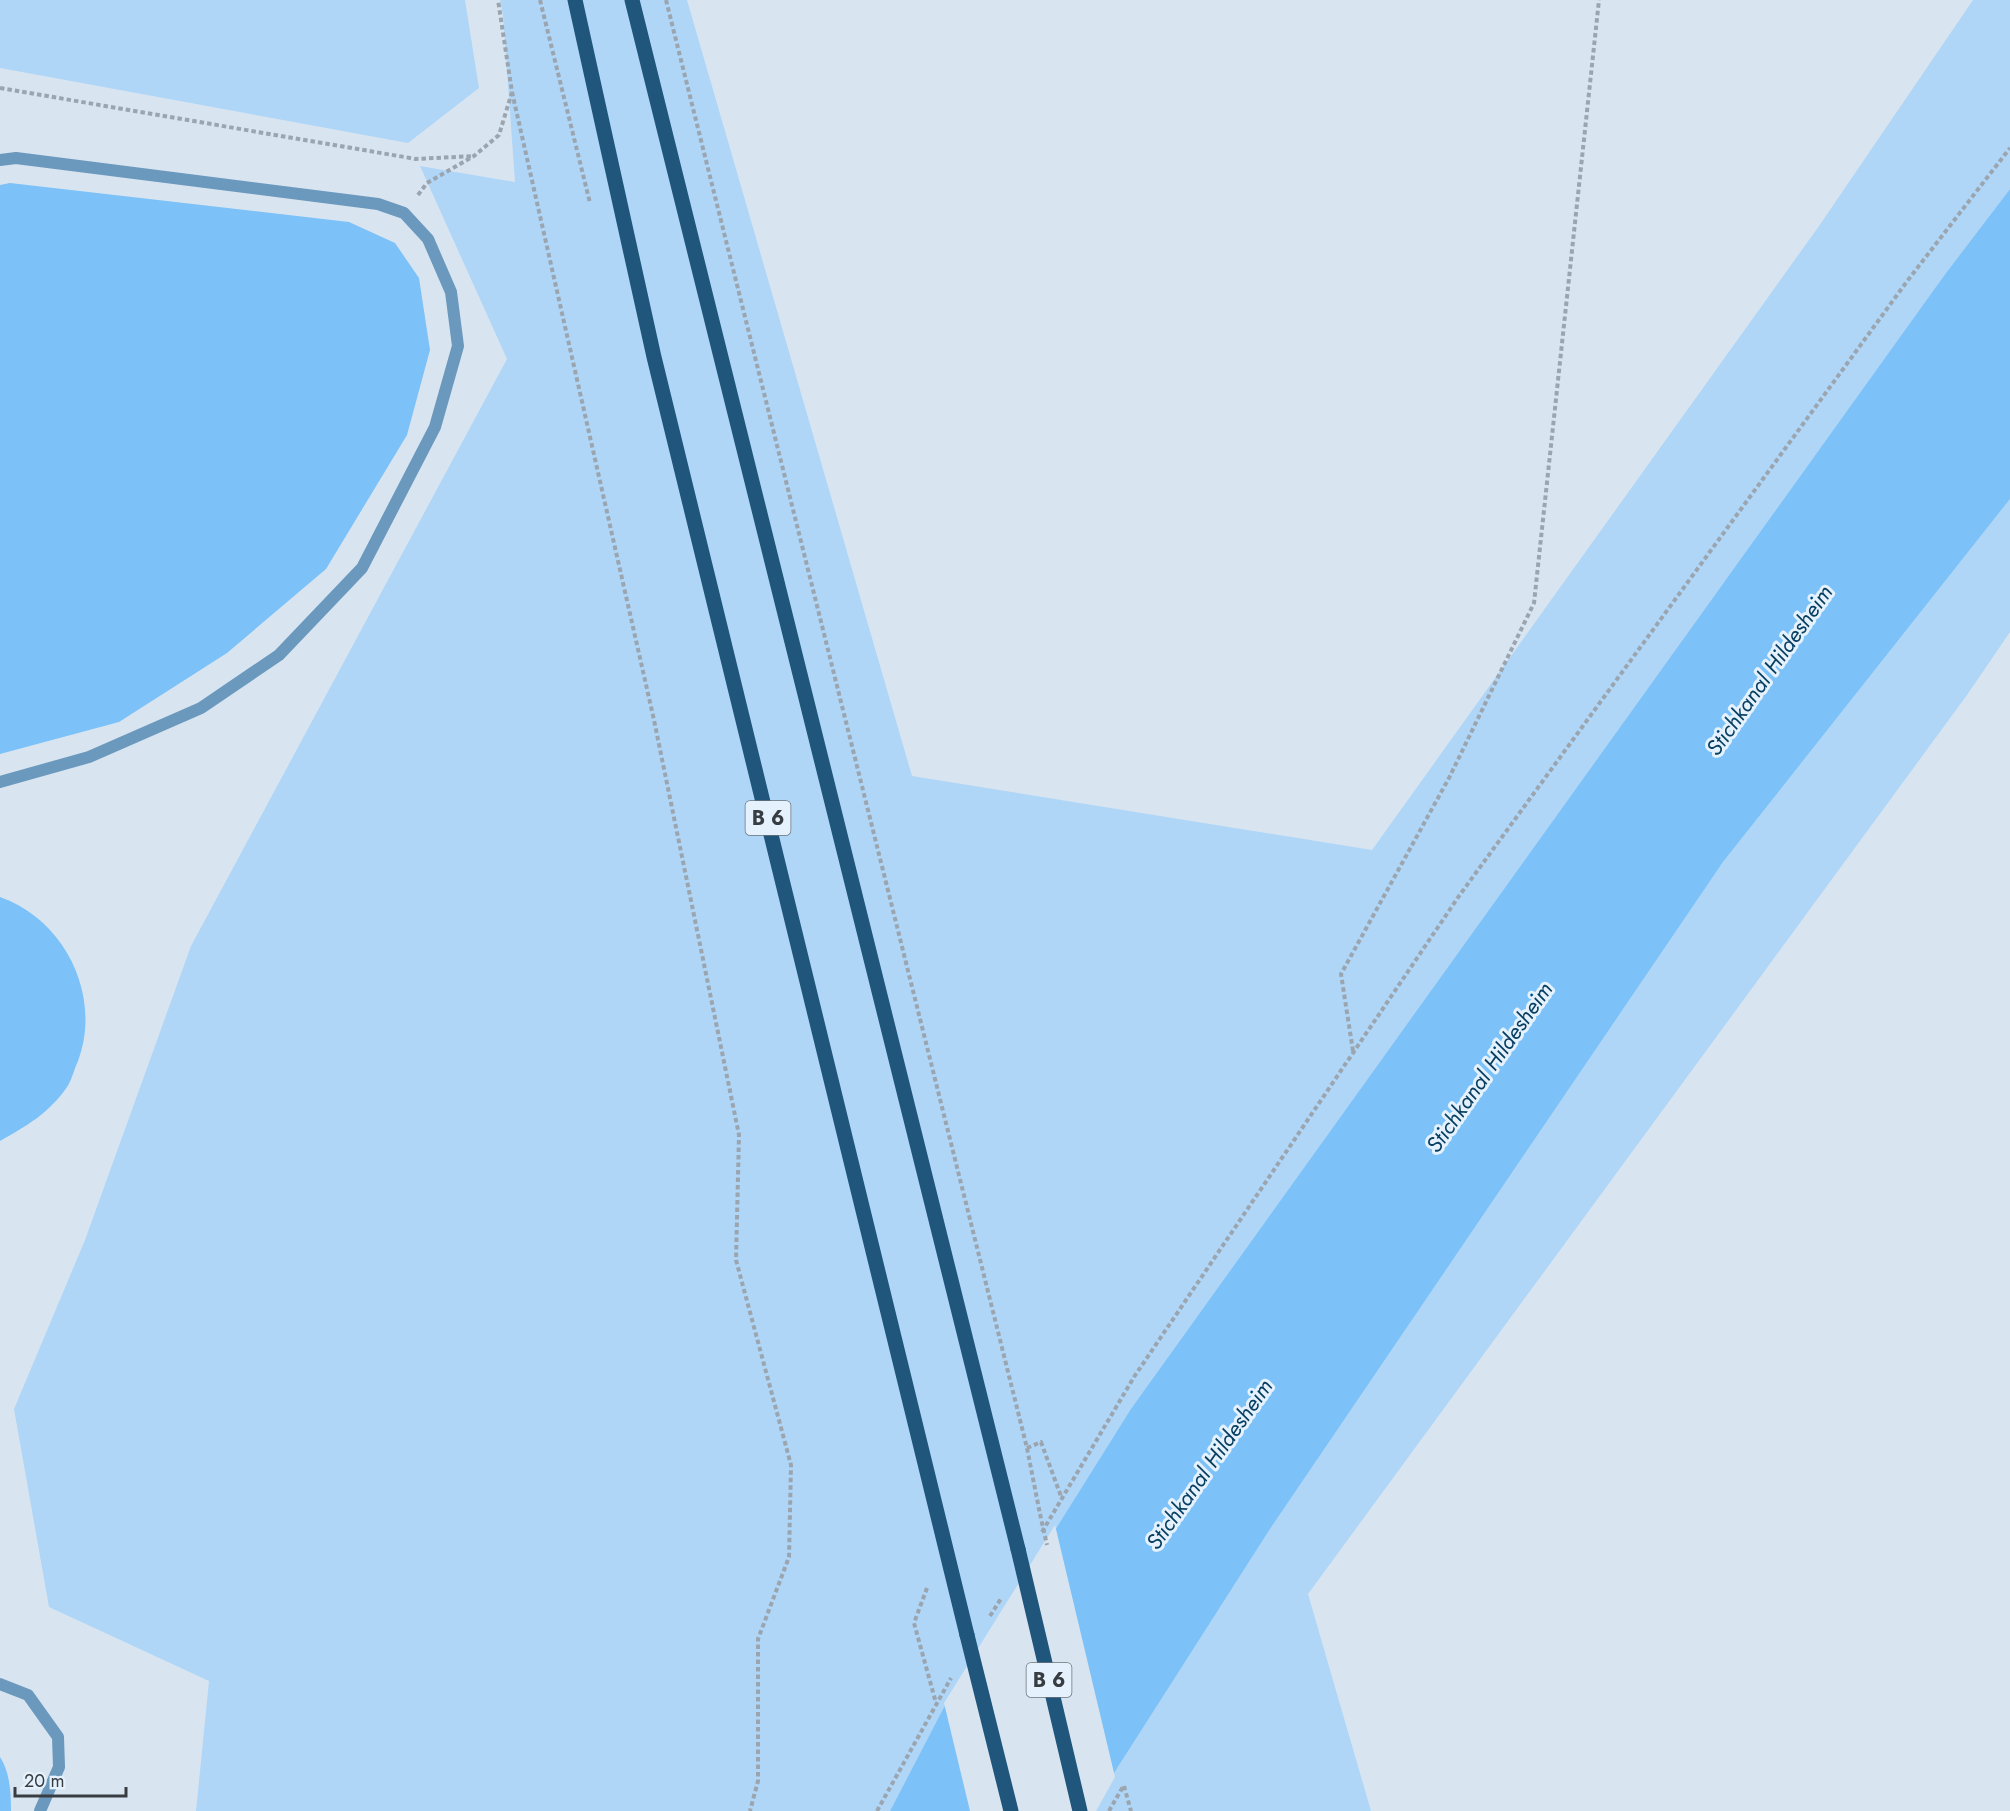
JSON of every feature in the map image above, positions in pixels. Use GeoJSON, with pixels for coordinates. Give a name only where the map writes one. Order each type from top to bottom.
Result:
{"type":"FeatureCollection","features":[{"type":"Feature","properties":{"kind":"main road","name":"B 6"},"geometry":{"type":"LineString","coordinates":[[575,0],[654,357],[1011,1811]]}},
{"type":"Feature","properties":{"kind":"main road","name":"B 6"},"geometry":{"type":"LineString","coordinates":[[632,0],[1018,1550],[1080,1811]]}},
{"type":"Feature","properties":{"kind":"lane"},"geometry":{"type":"LineString","coordinates":[[0,160],[16,158],[378,204],[404,213],[428,239],[451,292],[458,346],[435,428],[362,568],[279,655],[201,708],[89,757],[0,782]]}},
{"type":"Feature","properties":{"kind":"lane"},"geometry":{"type":"LineString","coordinates":[[0,1684],[28,1695],[58,1737],[59,1767],[40,1811]]}},
{"type":"Feature","properties":{"kind":"path"},"geometry":{"type":"LineString","coordinates":[[498,0],[512,92],[654,720],[739,1135],[736,1260],[791,1466],[789,1557],[758,1639],[758,1781],[750,1811]]}},
{"type":"Feature","properties":{"kind":"path"},"geometry":{"type":"LineString","coordinates":[[666,0],[1027,1448],[1040,1514]]}},
{"type":"Feature","properties":{"kind":"path"},"geometry":{"type":"LineString","coordinates":[[1353,1051],[1341,974],[1449,778],[1534,603],[1599,0]]}},
{"type":"Feature","properties":{"kind":"path"},"geometry":{"type":"LineString","coordinates":[[0,88],[416,159],[474,156]]}},
{"type":"Feature","properties":{"kind":"path"},"geometry":{"type":"LineString","coordinates":[[404,213],[428,183],[474,156],[499,135],[512,92]]}},
{"type":"Feature","properties":{"kind":"path"},"geometry":{"type":"LineString","coordinates":[[1037,1540],[1134,1377],[1458,896],[1908,280],[2010,148]]}},
{"type":"Feature","properties":{"kind":"path"},"geometry":{"type":"LineString","coordinates":[[1027,1448],[1041,1442],[1062,1499]]}},
{"type":"Feature","properties":{"kind":"path"},"geometry":{"type":"LineString","coordinates":[[928,1585],[914,1623],[936,1703]]}},
{"type":"Feature","properties":{"kind":"path"},"geometry":{"type":"LineString","coordinates":[[986,1621],[1005,1591]]}},
{"type":"Feature","properties":{"kind":"path"},"geometry":{"type":"LineString","coordinates":[[877,1811],[955,1672]]}},
{"type":"Feature","properties":{"kind":"path"},"geometry":{"type":"LineString","coordinates":[[1109,1811],[1124,1785],[1131,1811]]}},
{"type":"Feature","properties":{"kind":"shaded area"},"geometry":{"type":"Polygon","coordinates":[[[0,0],[465,0],[479,88],[408,143],[0,68],[0,0]]]}},
{"type":"Feature","properties":{"kind":"shaded area"},"geometry":{"type":"Polygon","coordinates":[[[500,0],[687,0],[912,776],[1372,850],[1819,226],[1973,0],[2010,0],[2010,189],[1946,273],[991,1633],[943,1709],[890,1811],[196,1811],[209,1681],[49,1607],[14,1409],[85,1240],[191,946],[507,359],[420,166],[515,182],[500,0]]]}},
{"type":"Feature","properties":{"kind":"shaded area"},"geometry":{"type":"Polygon","coordinates":[[[2010,499],[2010,632],[1967,695],[1308,1594],[1371,1811],[1092,1811],[1270,1529],[1723,862],[2010,499]]]}},
{"type":"Feature","properties":{"kind":"water"},"geometry":{"type":"Polygon","coordinates":[[[10,183],[349,222],[395,243],[419,278],[430,350],[407,435],[326,569],[227,653],[119,722],[0,754],[0,185],[10,183]]]}},
{"type":"Feature","properties":{"kind":"water","name":"Stichkanal Hildesheim"},"geometry":{"type":"Polygon","coordinates":[[[2010,189],[2010,499],[1723,862],[1270,1529],[1092,1811],[890,1811],[943,1709],[1131,1409],[1946,273],[2010,189]]]}},
{"type":"Feature","properties":{"kind":"water"},"geometry":{"type":"Polygon","coordinates":[[[0,897],[23,908],[43,923],[60,942],[73,964],[81,987],[85,1012],[84,1037],[78,1061],[67,1087],[45,1112],[0,1141],[0,897]]]}},
{"type":"Feature","properties":{"kind":"water"},"geometry":{"type":"Polygon","coordinates":[[[0,1757],[8,1776],[11,1811],[0,1811],[0,1757]]]}},
{"type":"Feature","properties":{"kind":"pier"},"geometry":{"type":"Polygon","coordinates":[[[1055,1525],[1115,1777],[1096,1811],[970,1811],[944,1703],[1055,1525]]]}}]}
